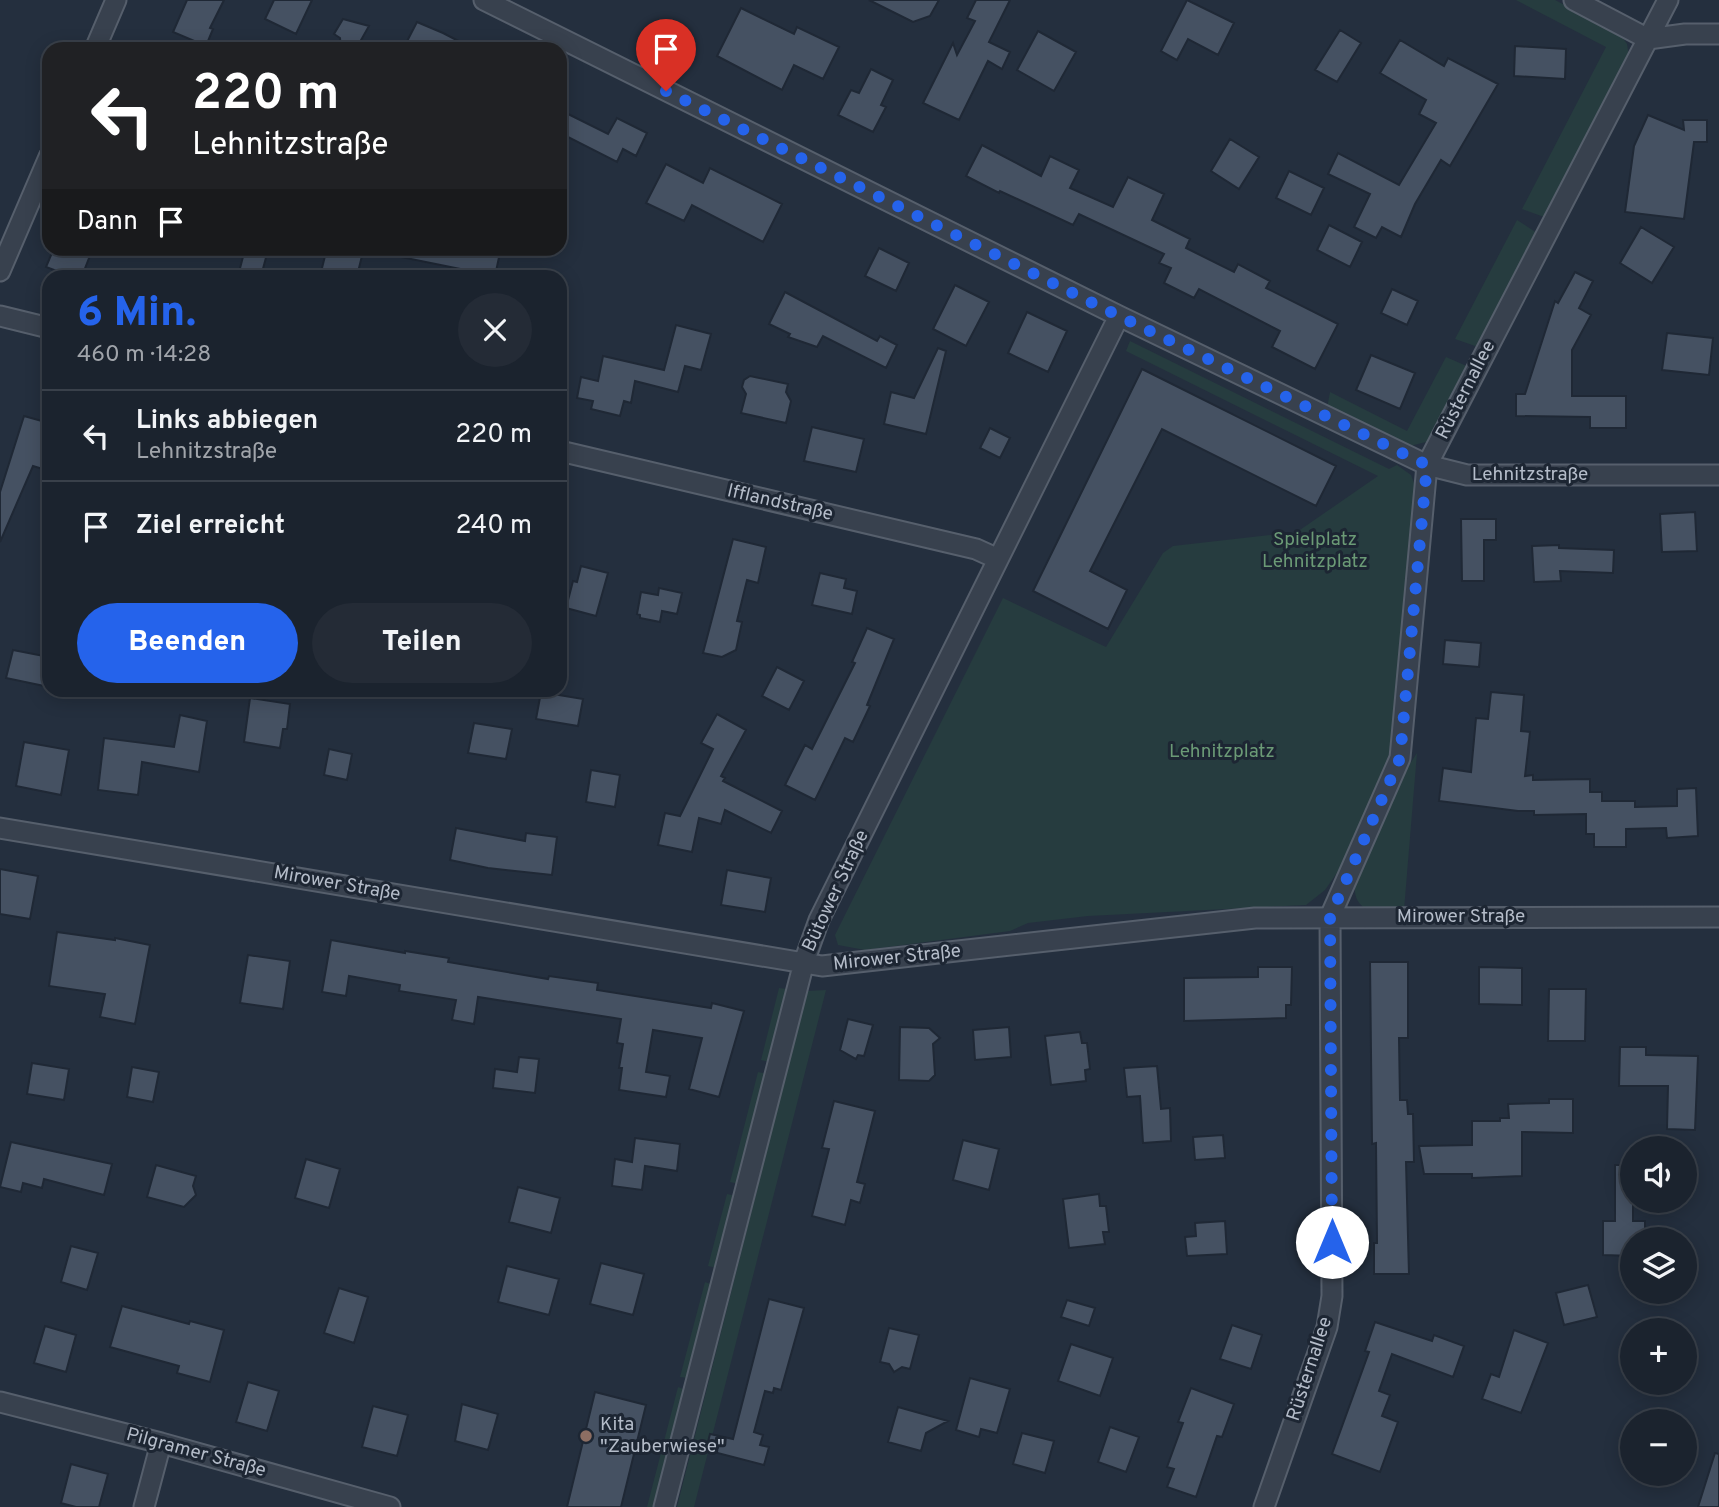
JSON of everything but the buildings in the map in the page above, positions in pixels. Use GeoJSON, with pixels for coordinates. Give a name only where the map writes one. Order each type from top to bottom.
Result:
{"type":"FeatureCollection","features":[{"type":"Feature","properties":{"kind":"street"},"geometry":{"type":"LineString","coordinates":[[98,42],[116,0]]}},
{"type":"Feature","properties":{"kind":"street","name":"Lehnitzstraße"},"geometry":{"type":"LineString","coordinates":[[484,0],[1119,316],[1427,465],[1467,475],[1719,475]]}},
{"type":"Feature","properties":{"kind":"street"},"geometry":{"type":"LineString","coordinates":[[1574,0],[1648,39],[1685,34],[1719,34]]}},
{"type":"Feature","properties":{"kind":"street","name":"Rüsternallee"},"geometry":{"type":"LineString","coordinates":[[1264,1507],[1327,1327],[1332,1296],[1330,917],[1400,758],[1427,465],[1668,0]]}},
{"type":"Feature","properties":{"kind":"street"},"geometry":{"type":"LineString","coordinates":[[0,271],[42,173]]}},
{"type":"Feature","properties":{"kind":"street"},"geometry":{"type":"LineString","coordinates":[[0,316],[42,326]]}},
{"type":"Feature","properties":{"kind":"street","name":"Bütower Straße"},"geometry":{"type":"LineString","coordinates":[[664,1507],[804,962],[819,920],[1119,316]]}},
{"type":"Feature","properties":{"kind":"street","name":"Ifflandstraße"},"geometry":{"type":"LineString","coordinates":[[567,453],[976,549],[998,559]]}},
{"type":"Feature","properties":{"kind":"street","name":"Mirower Straße"},"geometry":{"type":"LineString","coordinates":[[0,828],[822,966],[1255,918],[1719,917]]}},
{"type":"Feature","properties":{"kind":"street","name":"Pilgramer Straße"},"geometry":{"type":"LineString","coordinates":[[0,1402],[390,1507]]}},
{"type":"Feature","properties":{"kind":"street"},"geometry":{"type":"LineString","coordinates":[[144,1507],[160,1443]]}},
{"type":"Feature","properties":{"kind":"green space"},"geometry":{"type":"Polygon","coordinates":[[[1516,0],[1555,0],[1620,34],[1627,44],[1629,57],[1544,217],[1522,209],[1606,47],[1516,0]]]}},
{"type":"Feature","properties":{"kind":"green space"},"geometry":{"type":"Polygon","coordinates":[[[1517,220],[1537,233],[1478,347],[1455,339],[1517,220]]]}},
{"type":"Feature","properties":{"kind":"green space","name":"Lehnitzplatz"},"geometry":{"type":"Polygon","coordinates":[[[1130,341],[1389,469],[1397,465],[1411,475],[1416,488],[1390,757],[1339,870],[1325,890],[1306,905],[1088,916],[1028,923],[1010,931],[865,950],[838,945],[835,935],[1003,598],[1106,647],[1163,553],[1173,546],[1297,532],[1378,476],[1126,351],[1130,341]]]}},
{"type":"Feature","properties":{"kind":"green space"},"geometry":{"type":"Polygon","coordinates":[[[1446,357],[1469,367],[1430,441],[1410,446],[1327,408],[1330,392],[1407,431],[1446,357]]]}},
{"type":"Feature","properties":{"kind":"green space"},"geometry":{"type":"Polygon","coordinates":[[[1417,753],[1404,910],[1367,909],[1356,898],[1356,882],[1406,770],[1417,753]]]}},
{"type":"Feature","properties":{"kind":"green space"},"geometry":{"type":"Polygon","coordinates":[[[779,988],[787,989],[770,1062],[761,1060],[779,988]]]}},
{"type":"Feature","properties":{"kind":"green space"},"geometry":{"type":"Polygon","coordinates":[[[826,990],[694,1507],[677,1507],[807,991],[826,990]]]}},
{"type":"Feature","properties":{"kind":"green space"},"geometry":{"type":"Polygon","coordinates":[[[758,1072],[767,1074],[739,1184],[730,1182],[758,1072]]]}},
{"type":"Feature","properties":{"kind":"green space"},"geometry":{"type":"Polygon","coordinates":[[[727,1194],[736,1196],[717,1268],[708,1266],[727,1194]]]}},
{"type":"Feature","properties":{"kind":"green space"},"geometry":{"type":"Polygon","coordinates":[[[705,1282],[713,1285],[689,1378],[680,1377],[705,1282]]]}},
{"type":"Feature","properties":{"kind":"green space"},"geometry":{"type":"Polygon","coordinates":[[[678,1387],[686,1390],[656,1507],[647,1507],[678,1387]]]}},
{"type":"Feature","properties":{"kind":"place","name":"Kita \"Zauberwiese\""},"geometry":{"type":"Point","coordinates":[586,1436]}},
{"type":"Feature","properties":{"kind":"route"},"geometry":{"type":"LineString","coordinates":[[666,91],[1119,316],[1427,465],[1400,758],[1330,917],[1332,1242]]}},
{"type":"Feature","properties":{"kind":"park label","name":"Spielplatz Lehnitzplatz"},"geometry":{"type":"Point","coordinates":[1315,551]}}]}
